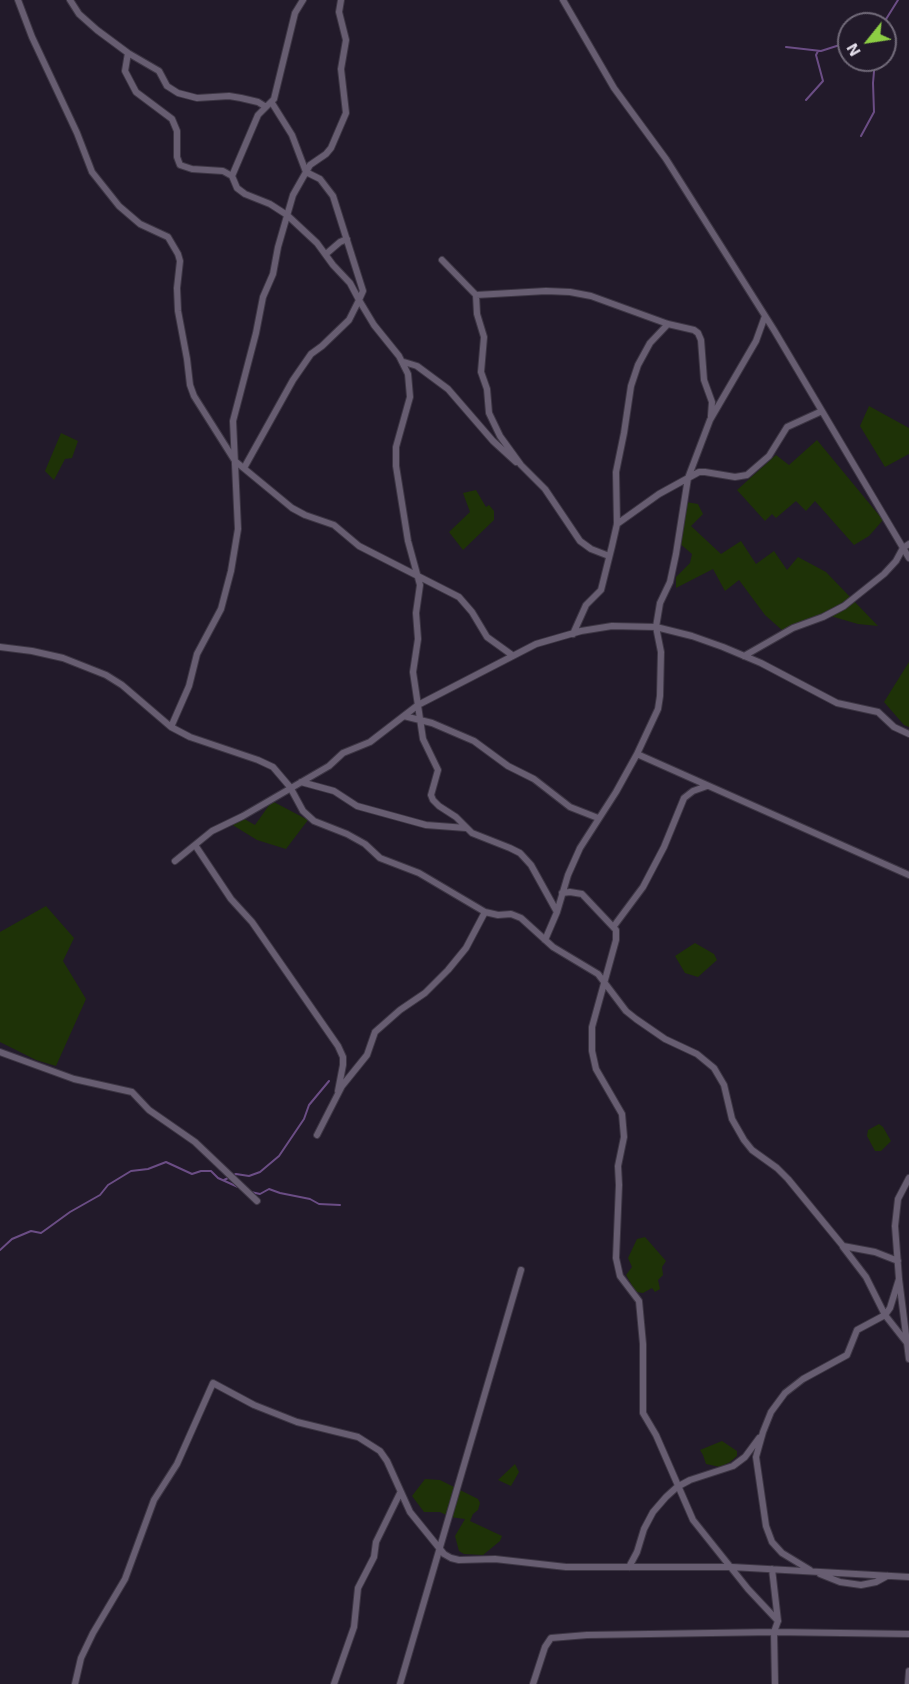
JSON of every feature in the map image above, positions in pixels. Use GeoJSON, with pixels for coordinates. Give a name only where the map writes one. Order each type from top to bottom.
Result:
{"type":"FeatureCollection","features":[{"type":"Feature","properties":{"kind":"street"},"geometry":{"type":"LineString","coordinates":[[18,0],[92,172],[119,206],[140,224],[168,237],[178,254],[180,261],[177,288],[178,311],[190,385],[194,396],[235,461],[292,508],[334,525],[359,546],[459,597],[472,612],[487,637],[512,655]]}},
{"type":"Feature","properties":{"kind":"street"},"geometry":{"type":"LineString","coordinates":[[70,0],[79,14],[91,25],[128,53],[159,71],[168,86],[178,93],[197,98],[241,98],[269,105],[292,135],[306,172],[320,179],[333,196],[363,291],[349,320],[311,354],[293,380],[244,468]]}},
{"type":"Feature","properties":{"kind":"street"},"geometry":{"type":"LineString","coordinates":[[232,176],[258,116],[269,105],[278,88],[295,13],[303,0]]}},
{"type":"Feature","properties":{"kind":"street"},"geometry":{"type":"LineString","coordinates":[[171,727],[189,686],[197,654],[218,617],[224,601],[238,529],[232,433],[236,405],[256,333],[263,297],[273,274],[293,195],[313,163],[331,148],[346,113],[341,69],[346,40],[339,12],[342,0]]}},
{"type":"Feature","properties":{"kind":"street"},"geometry":{"type":"LineString","coordinates":[[563,0],[614,88],[666,159],[765,316],[906,546],[909,558]]}},
{"type":"Feature","properties":{"kind":"street"},"geometry":{"type":"LineString","coordinates":[[128,53],[125,71],[129,82],[136,92],[172,119],[176,125],[177,157],[180,165],[192,169],[223,171],[232,176],[237,188],[245,194],[270,204],[287,215],[317,243],[350,284],[374,325],[404,362],[410,397],[396,447],[396,466],[408,541],[419,577],[420,592],[416,613],[418,639],[413,672],[418,720],[424,744],[438,770],[431,795],[432,800],[478,836],[510,848],[526,859],[557,912]]}},
{"type":"Feature","properties":{"kind":"street"},"geometry":{"type":"LineString","coordinates":[[326,254],[347,239]]}},
{"type":"Feature","properties":{"kind":"street"},"geometry":{"type":"LineString","coordinates":[[442,260],[476,295],[477,314],[484,338],[481,372],[487,389],[489,413],[500,436],[521,465],[545,489],[580,541],[591,549],[609,556]]}},
{"type":"Feature","properties":{"kind":"street"},"geometry":{"type":"LineString","coordinates":[[476,295],[570,292],[591,296],[668,324],[694,330],[700,336],[704,380],[712,402],[710,420]]}},
{"type":"Feature","properties":{"kind":"street"},"geometry":{"type":"LineString","coordinates":[[545,940],[580,848],[616,792],[654,719],[660,696],[661,652],[656,627],[660,603],[668,587],[676,554],[688,478],[710,420],[756,341],[765,316]]}},
{"type":"Feature","properties":{"kind":"street"},"geometry":{"type":"LineString","coordinates":[[573,634],[584,609],[601,590],[617,524],[616,472],[631,386],[638,364],[650,343],[668,324]]}},
{"type":"Feature","properties":{"kind":"street"},"geometry":{"type":"LineString","coordinates":[[404,362],[417,366],[448,389],[504,453],[521,465]]}},
{"type":"Feature","properties":{"kind":"street"},"geometry":{"type":"LineString","coordinates":[[617,524],[688,478],[705,472],[735,477],[747,475],[769,456],[787,427],[822,411]]}},
{"type":"Feature","properties":{"kind":"street"},"geometry":{"type":"LineString","coordinates":[[744,656],[782,633],[844,606],[884,574],[906,546]]}},
{"type":"Feature","properties":{"kind":"street"},"geometry":{"type":"LineString","coordinates":[[175,861],[212,831],[243,816],[329,766],[343,753],[370,742],[418,705],[536,644],[616,625],[656,627],[692,636],[744,656],[837,703],[878,712],[894,728],[909,734]]}},
{"type":"Feature","properties":{"kind":"street"},"geometry":{"type":"LineString","coordinates":[[0,647],[42,653],[90,668],[122,685],[171,727],[208,745],[258,760],[273,767],[290,787],[303,811],[314,821],[347,834],[365,844],[380,858],[419,873],[485,912],[498,915],[512,914],[521,918],[559,951],[591,969],[604,980],[626,1011],[664,1039],[697,1054],[714,1068],[724,1085],[734,1125],[744,1140],[752,1150],[788,1179],[843,1246],[866,1277],[885,1315],[908,1343]]}},
{"type":"Feature","properties":{"kind":"street"},"geometry":{"type":"LineString","coordinates":[[404,716],[432,723],[474,741],[508,766],[534,779],[570,807],[598,818]]}},
{"type":"Feature","properties":{"kind":"street"},"geometry":{"type":"LineString","coordinates":[[637,754],[909,875]]}},
{"type":"Feature","properties":{"kind":"street"},"geometry":{"type":"LineString","coordinates":[[301,782],[334,791],[357,806],[426,825],[466,828]]}},
{"type":"Feature","properties":{"kind":"street"},"geometry":{"type":"LineString","coordinates":[[614,926],[643,887],[664,847],[684,798],[693,791],[707,786]]}},
{"type":"Feature","properties":{"kind":"street"},"geometry":{"type":"LineString","coordinates":[[195,845],[231,899],[252,922],[338,1046],[343,1057],[338,1091]]}},
{"type":"Feature","properties":{"kind":"street"},"geometry":{"type":"LineString","coordinates":[[562,893],[582,894],[597,912],[614,926],[616,940],[592,1027],[592,1044],[596,1069],[622,1114],[624,1137],[618,1166],[616,1258],[620,1275],[639,1301],[644,1344],[643,1413],[656,1435],[677,1487],[697,1526],[748,1589],[778,1621]]}},
{"type":"Feature","properties":{"kind":"street"},"geometry":{"type":"LineString","coordinates":[[317,1135],[338,1091],[367,1055],[371,1040],[381,1026],[425,993],[461,956],[485,912]]}},
{"type":"Feature","properties":{"kind":"street"},"geometry":{"type":"LineString","coordinates":[[0,1052],[74,1079],[132,1092],[149,1110],[195,1142],[257,1201]]}},
{"type":"Feature","properties":{"kind":"street"},"geometry":{"type":"LineString","coordinates":[[909,1179],[901,1191],[896,1209],[899,1279],[907,1322],[909,1359]]}},
{"type":"Feature","properties":{"kind":"street"},"geometry":{"type":"LineString","coordinates":[[843,1246],[875,1252],[898,1261]]}},
{"type":"Feature","properties":{"kind":"street"},"geometry":{"type":"LineString","coordinates":[[400,1684],[521,1270]]}},
{"type":"Feature","properties":{"kind":"street"},"geometry":{"type":"LineString","coordinates":[[887,1575],[876,1582],[861,1585],[840,1581],[812,1572],[782,1553],[772,1542],[766,1526],[756,1457],[771,1412],[785,1393],[803,1379],[847,1355],[857,1330],[885,1315],[890,1308],[899,1279]]}},
{"type":"Feature","properties":{"kind":"street"},"geometry":{"type":"LineString","coordinates":[[75,1684],[81,1658],[124,1579],[154,1500],[180,1459],[213,1383],[254,1405],[297,1422],[358,1437],[380,1451],[387,1461],[410,1512],[444,1554],[459,1560],[495,1559],[566,1567],[732,1567],[909,1577]]}},
{"type":"Feature","properties":{"kind":"street"},"geometry":{"type":"LineString","coordinates":[[629,1567],[652,1512],[677,1487],[708,1473],[733,1466],[745,1457],[763,1432]]}},
{"type":"Feature","properties":{"kind":"street"},"geometry":{"type":"LineString","coordinates":[[334,1684],[354,1627],[358,1588],[374,1557],[376,1542],[400,1493]]}},
{"type":"Feature","properties":{"kind":"street"},"geometry":{"type":"LineString","coordinates":[[772,1569],[778,1621],[774,1632],[775,1684]]}},
{"type":"Feature","properties":{"kind":"street"},"geometry":{"type":"LineString","coordinates":[[533,1684],[551,1638],[587,1635],[774,1632],[909,1634]]}},
{"type":"Feature","properties":{"kind":"street"},"geometry":{"type":"LineString","coordinates":[[908,1684],[909,1671]]}},
{"type":"Feature","properties":{"kind":"green space"},"geometry":{"type":"Polygon","coordinates":[[[869,406],[909,428],[909,454],[885,467],[860,426],[869,406]]]}},
{"type":"Feature","properties":{"kind":"green space"},"geometry":{"type":"Polygon","coordinates":[[[61,433],[78,441],[72,458],[65,459],[54,480],[45,471],[61,433]]]}},
{"type":"Feature","properties":{"kind":"green space"},"geometry":{"type":"Polygon","coordinates":[[[817,440],[883,520],[869,536],[854,545],[815,501],[806,511],[796,501],[776,518],[772,514],[765,521],[737,490],[776,455],[789,465],[817,440]]]}},
{"type":"Feature","properties":{"kind":"green space"},"geometry":{"type":"Polygon","coordinates":[[[476,490],[486,507],[489,505],[494,511],[494,520],[463,550],[449,532],[470,512],[463,493],[476,490]]]}},
{"type":"Feature","properties":{"kind":"green space"},"geometry":{"type":"Polygon","coordinates":[[[686,502],[698,504],[703,514],[691,526],[721,554],[741,541],[756,564],[774,551],[787,570],[798,557],[826,572],[878,626],[858,624],[827,615],[793,625],[783,631],[765,615],[739,580],[725,591],[713,569],[676,588],[676,577],[690,563],[692,554],[678,542],[686,502]]]}},
{"type":"Feature","properties":{"kind":"green space"},"geometry":{"type":"Polygon","coordinates":[[[909,662],[909,727],[904,725],[884,702],[909,662]]]}},
{"type":"Feature","properties":{"kind":"green space"},"geometry":{"type":"Polygon","coordinates":[[[272,801],[308,820],[286,849],[257,840],[231,824],[241,817],[255,825],[272,801]]]}},
{"type":"Feature","properties":{"kind":"green space"},"geometry":{"type":"Polygon","coordinates":[[[46,906],[74,938],[63,961],[86,999],[56,1066],[36,1060],[0,1042],[0,932],[46,906]]]}},
{"type":"Feature","properties":{"kind":"green space"},"geometry":{"type":"Polygon","coordinates":[[[695,943],[714,954],[717,960],[698,977],[685,973],[675,956],[695,943]]]}},
{"type":"Feature","properties":{"kind":"green space"},"geometry":{"type":"Polygon","coordinates":[[[879,1124],[891,1141],[881,1151],[875,1151],[867,1136],[868,1130],[879,1124]]]}},
{"type":"Feature","properties":{"kind":"green space"},"geometry":{"type":"Polygon","coordinates":[[[645,1237],[666,1261],[662,1267],[663,1275],[658,1280],[660,1289],[655,1292],[652,1288],[643,1293],[636,1292],[626,1275],[632,1267],[628,1258],[637,1239],[645,1237]]]}},
{"type":"Feature","properties":{"kind":"green space"},"geometry":{"type":"Polygon","coordinates":[[[722,1441],[737,1451],[737,1456],[720,1467],[706,1464],[700,1450],[722,1441]]]}},
{"type":"Feature","properties":{"kind":"green space"},"geometry":{"type":"Polygon","coordinates":[[[515,1464],[519,1472],[511,1486],[498,1480],[515,1464]]]}},
{"type":"Feature","properties":{"kind":"green space"},"geometry":{"type":"Polygon","coordinates":[[[425,1479],[440,1480],[478,1499],[480,1503],[478,1510],[470,1521],[502,1536],[500,1541],[483,1555],[464,1554],[459,1551],[455,1536],[465,1519],[450,1517],[440,1512],[424,1512],[412,1496],[425,1479]]]}},
{"type":"Feature","properties":{"kind":"waterway"},"geometry":{"type":"LineString","coordinates":[[890,12],[898,0]]}},
{"type":"Feature","properties":{"kind":"waterway"},"geometry":{"type":"LineString","coordinates":[[786,47],[821,51],[837,46]]}},
{"type":"Feature","properties":{"kind":"waterway"},"geometry":{"type":"LineString","coordinates":[[806,100],[823,81],[816,55],[818,51]]}},
{"type":"Feature","properties":{"kind":"waterway"},"geometry":{"type":"LineString","coordinates":[[861,136],[874,112],[874,72]]}},
{"type":"Feature","properties":{"kind":"waterway"},"geometry":{"type":"LineString","coordinates":[[224,1180],[236,1174],[249,1176],[260,1172],[279,1156],[304,1119],[309,1105],[329,1081]]}},
{"type":"Feature","properties":{"kind":"waterway"},"geometry":{"type":"LineString","coordinates":[[0,1250],[12,1239],[31,1231],[41,1233],[70,1212],[100,1195],[108,1185],[131,1171],[148,1169],[166,1162],[192,1174],[211,1171],[218,1178],[238,1187]]}},
{"type":"Feature","properties":{"kind":"waterway"},"geometry":{"type":"LineString","coordinates":[[251,1192],[260,1194],[269,1189],[310,1199],[319,1204],[340,1205]]}}]}
